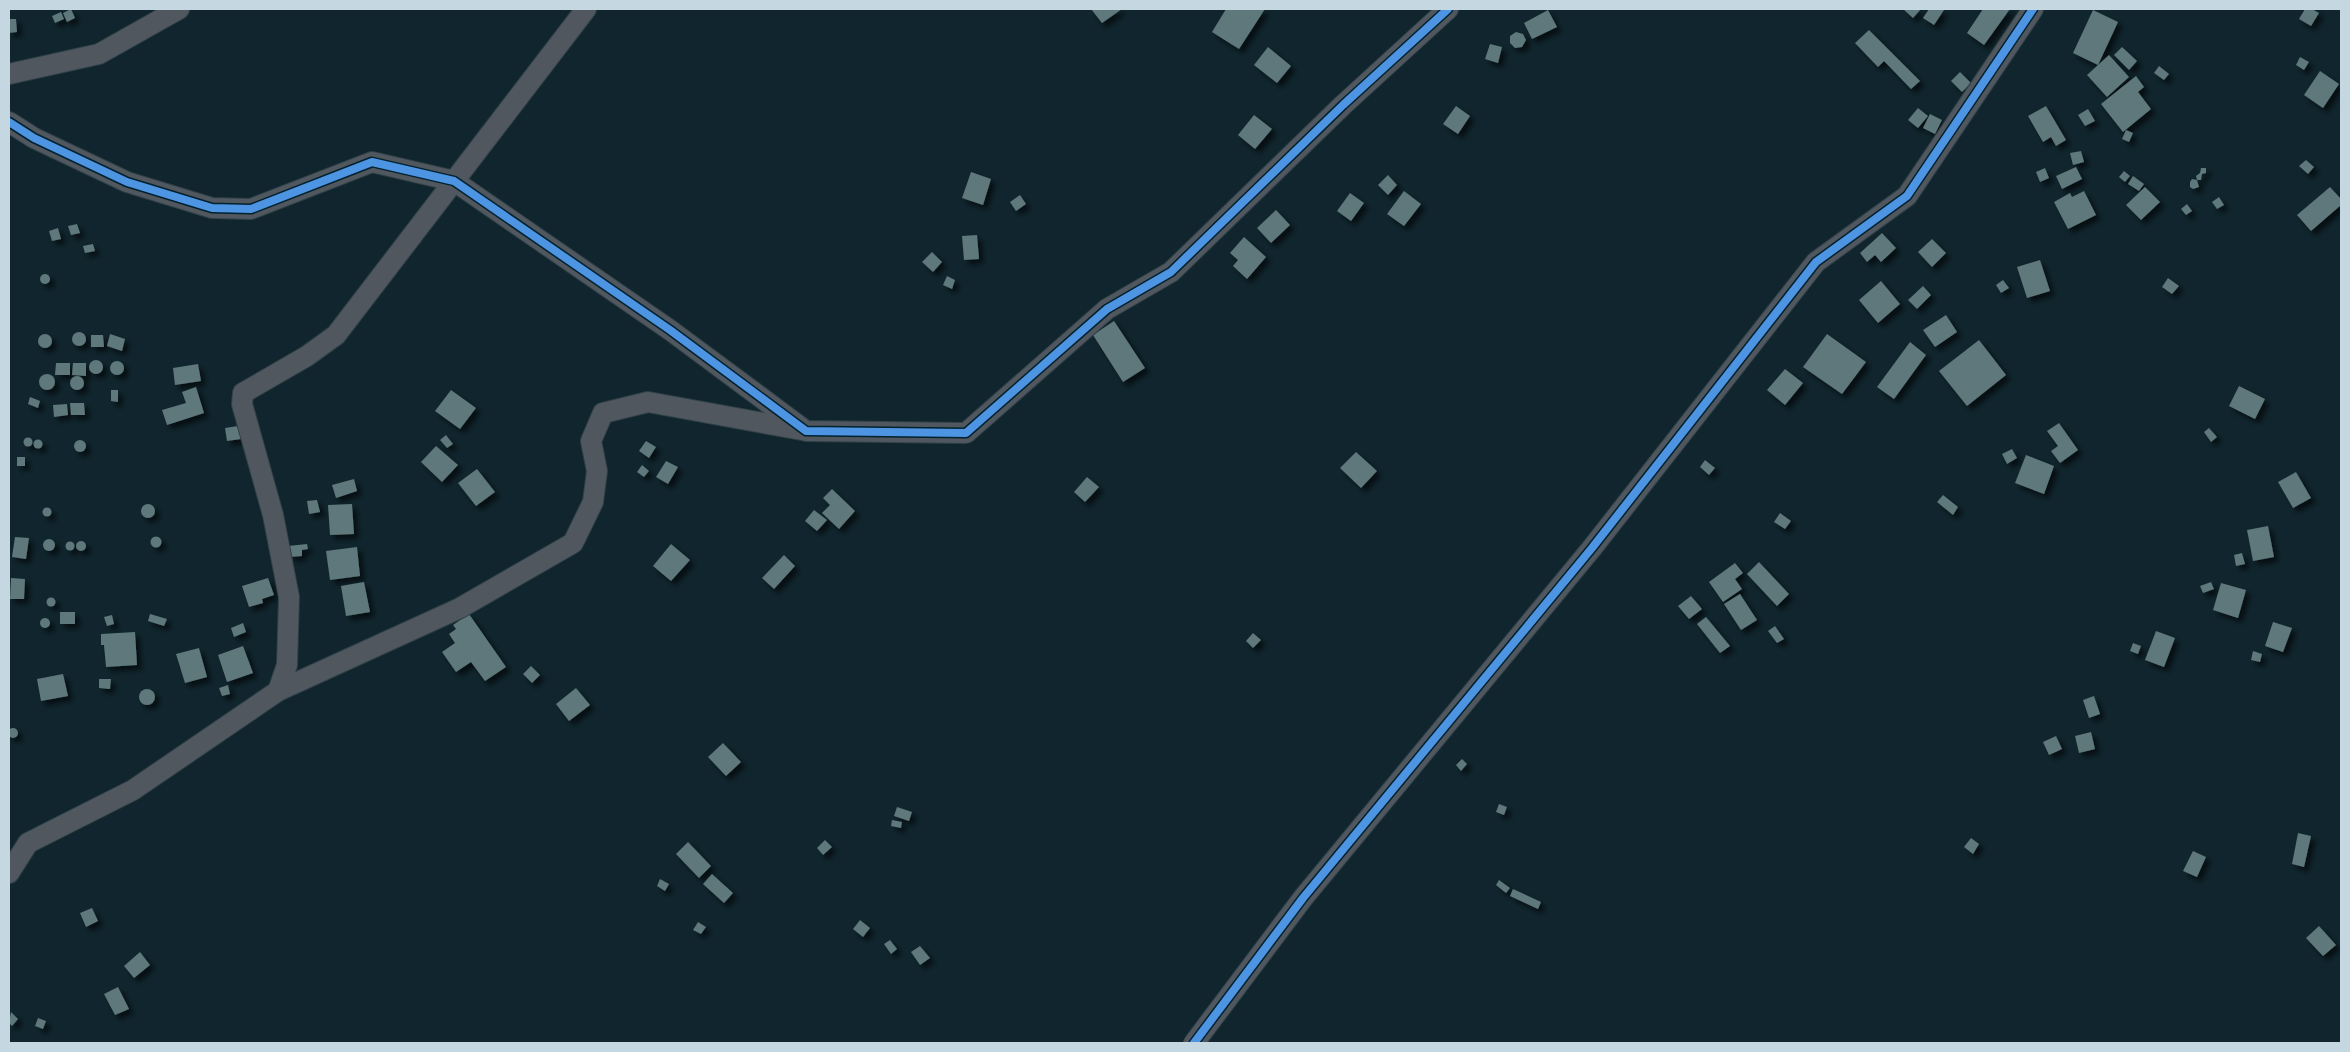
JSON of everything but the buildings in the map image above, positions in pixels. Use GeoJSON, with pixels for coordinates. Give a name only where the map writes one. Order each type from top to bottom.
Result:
{"type":"FeatureCollection","features":[{"type":"Feature","properties":{"kind":"street"},"geometry":{"type":"LineString","coordinates":[[9,74],[99,54],[179,9]]}},
{"type":"Feature","properties":{"kind":"street"},"geometry":{"type":"LineString","coordinates":[[278,691],[287,665],[289,597],[273,516],[242,404],[243,394],[307,356],[336,335],[586,9]]}},
{"type":"Feature","properties":{"kind":"street"},"geometry":{"type":"LineString","coordinates":[[9,873],[28,843],[133,790],[278,691],[460,608],[573,543],[593,502],[597,471],[591,441],[603,413],[648,402],[806,431],[966,433],[1107,309],[1171,272],[1343,105],[1448,9]]}},
{"type":"Feature","properties":{"kind":"street"},"geometry":{"type":"LineString","coordinates":[[1194,1043],[1303,898],[1592,548],[1816,262],[1907,196],[2032,9]]}},
{"type":"Feature","properties":{"kind":"street"},"geometry":{"type":"LineString","coordinates":[[9,122],[34,138],[127,182],[212,208],[251,209],[372,162],[454,180],[670,330],[806,431]]}},
{"type":"Feature","properties":{"kind":"cycle path"},"geometry":{"type":"LineString","coordinates":[[9,122],[34,138],[127,182],[212,208],[251,209],[372,162],[454,181],[670,330],[806,431],[966,433],[1107,309],[1171,272],[1343,105],[1448,9]]}},
{"type":"Feature","properties":{"kind":"cycle path"},"geometry":{"type":"LineString","coordinates":[[1194,1043],[1303,898],[1592,548],[1816,262],[1907,196],[2033,9]]}}]}
